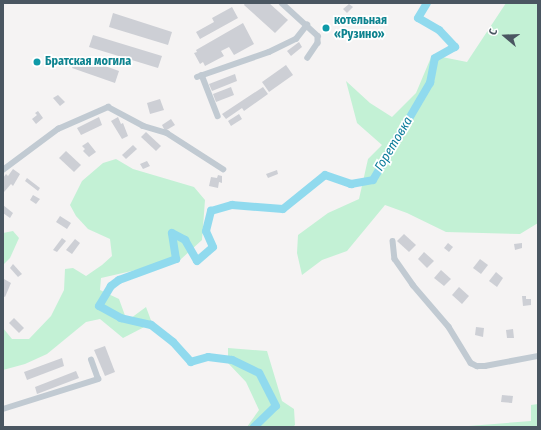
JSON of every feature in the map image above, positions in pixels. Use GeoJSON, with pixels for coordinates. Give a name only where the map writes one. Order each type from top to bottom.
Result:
{"type":"FeatureCollection","features":[{"type":"Feature","properties":{"kind":"street"},"geometry":{"type":"LineString","coordinates":[[282,3],[318,36],[318,43],[308,58]]}},
{"type":"Feature","properties":{"kind":"street"},"geometry":{"type":"LineString","coordinates":[[218,116],[199,76],[269,52],[296,39],[307,25]]}},
{"type":"Feature","properties":{"kind":"street"},"geometry":{"type":"LineString","coordinates":[[3,170],[58,130],[108,108],[144,126],[167,133],[223,169]]}},
{"type":"Feature","properties":{"kind":"street"},"geometry":{"type":"LineString","coordinates":[[393,241],[395,259],[413,285],[449,328],[471,363],[477,366],[485,366],[538,356]]}},
{"type":"Feature","properties":{"kind":"street"},"geometry":{"type":"LineString","coordinates":[[3,409],[98,379],[91,360]]}},
{"type":"Feature","properties":{"kind":"green space"},"geometry":{"type":"Polygon","coordinates":[[[506,3],[538,3],[538,223],[520,234],[446,232],[407,213],[385,205],[347,251],[322,260],[302,275],[297,253],[298,235],[328,213],[359,199],[368,159],[382,145],[357,123],[346,81],[370,103],[392,117],[416,93],[432,55],[467,62],[506,3]]]}},
{"type":"Feature","properties":{"kind":"green space"},"geometry":{"type":"Polygon","coordinates":[[[116,159],[133,169],[194,187],[205,200],[202,240],[180,260],[101,278],[100,290],[119,299],[127,321],[146,307],[152,323],[123,338],[100,319],[86,322],[47,354],[25,364],[3,370],[3,328],[12,339],[29,339],[51,316],[64,290],[65,269],[73,268],[86,276],[112,256],[110,239],[88,229],[76,216],[70,205],[82,181],[103,163],[116,159]]]}},
{"type":"Feature","properties":{"kind":"green space"},"geometry":{"type":"Polygon","coordinates":[[[13,231],[19,238],[10,258],[3,265],[3,233],[13,231]]]}},
{"type":"Feature","properties":{"kind":"green space"},"geometry":{"type":"Polygon","coordinates":[[[228,348],[267,351],[282,401],[294,409],[295,425],[293,427],[247,427],[259,410],[246,382],[228,363],[228,348]]]}},
{"type":"Feature","properties":{"kind":"green space"},"geometry":{"type":"Polygon","coordinates":[[[538,404],[538,427],[456,427],[531,421],[531,405],[538,404]]]}},
{"type":"Feature","properties":{"kind":"building"},"geometry":{"type":"Polygon","coordinates":[[[245,3],[269,3],[288,20],[275,33],[244,5],[245,3]]]}},
{"type":"Feature","properties":{"kind":"building"},"geometry":{"type":"Polygon","coordinates":[[[349,4],[353,7],[347,13],[343,9],[349,4]]]}},
{"type":"Feature","properties":{"kind":"building"},"geometry":{"type":"Polygon","coordinates":[[[232,7],[238,18],[200,39],[196,32],[214,22],[212,18],[232,7]]]}},
{"type":"Feature","properties":{"kind":"building"},"geometry":{"type":"Polygon","coordinates":[[[113,13],[172,32],[168,45],[109,27],[113,13]]]}},
{"type":"Feature","properties":{"kind":"building"},"geometry":{"type":"Polygon","coordinates":[[[243,23],[254,44],[234,55],[229,47],[221,51],[224,56],[205,66],[203,62],[200,64],[194,53],[197,52],[196,50],[243,23]]]}},
{"type":"Feature","properties":{"kind":"building","name":"котельная «Рузино»"},"geometry":{"type":"Polygon","coordinates":[[[327,23],[331,27],[326,33],[322,29],[327,23]]]}},
{"type":"Feature","properties":{"kind":"building"},"geometry":{"type":"Polygon","coordinates":[[[93,35],[162,56],[158,68],[89,47],[93,35]]]}},
{"type":"Feature","properties":{"kind":"building"},"geometry":{"type":"Polygon","coordinates":[[[299,42],[302,47],[291,56],[287,51],[299,42]]]}},
{"type":"Feature","properties":{"kind":"building"},"geometry":{"type":"Polygon","coordinates":[[[77,56],[119,71],[115,83],[72,68],[77,56]]]}},
{"type":"Feature","properties":{"kind":"building"},"geometry":{"type":"Polygon","coordinates":[[[286,65],[293,75],[269,92],[262,82],[286,65]]]}},
{"type":"Feature","properties":{"kind":"building"},"geometry":{"type":"Polygon","coordinates":[[[235,74],[237,81],[212,91],[209,84],[235,74]]]}},
{"type":"Feature","properties":{"kind":"building"},"geometry":{"type":"Polygon","coordinates":[[[231,87],[234,95],[216,102],[213,94],[231,87]]]}},
{"type":"Feature","properties":{"kind":"building"},"geometry":{"type":"Polygon","coordinates":[[[263,87],[268,94],[244,111],[242,108],[226,119],[222,114],[263,87]]]}},
{"type":"Feature","properties":{"kind":"building"},"geometry":{"type":"Polygon","coordinates":[[[58,95],[65,102],[60,106],[53,98],[58,95]]]}},
{"type":"Feature","properties":{"kind":"building"},"geometry":{"type":"Polygon","coordinates":[[[160,99],[164,110],[150,114],[147,103],[160,99]]]}},
{"type":"Feature","properties":{"kind":"building"},"geometry":{"type":"Polygon","coordinates":[[[38,111],[43,118],[36,124],[32,119],[37,115],[35,113],[38,111]]]}},
{"type":"Feature","properties":{"kind":"building"},"geometry":{"type":"Polygon","coordinates":[[[239,114],[242,119],[231,126],[228,121],[239,114]]]}},
{"type":"Feature","properties":{"kind":"building"},"geometry":{"type":"Polygon","coordinates":[[[99,117],[102,125],[81,135],[77,128],[99,117]]]}},
{"type":"Feature","properties":{"kind":"building"},"geometry":{"type":"Polygon","coordinates":[[[118,117],[121,124],[123,123],[128,136],[122,139],[111,121],[118,117]]]}},
{"type":"Feature","properties":{"kind":"building"},"geometry":{"type":"Polygon","coordinates":[[[171,119],[175,125],[165,131],[162,125],[171,119]]]}},
{"type":"Feature","properties":{"kind":"building"},"geometry":{"type":"Polygon","coordinates":[[[146,132],[161,146],[156,151],[141,137],[146,132]]]}},
{"type":"Feature","properties":{"kind":"building"},"geometry":{"type":"Polygon","coordinates":[[[88,142],[96,152],[89,157],[83,151],[85,149],[82,146],[88,142]]]}},
{"type":"Feature","properties":{"kind":"building"},"geometry":{"type":"Polygon","coordinates":[[[133,145],[137,149],[126,159],[122,155],[133,145]]]}},
{"type":"Feature","properties":{"kind":"building"},"geometry":{"type":"Polygon","coordinates":[[[66,151],[81,165],[74,172],[59,158],[66,151]]]}},
{"type":"Feature","properties":{"kind":"building"},"geometry":{"type":"Polygon","coordinates":[[[147,161],[150,166],[143,169],[140,164],[147,161]]]}},
{"type":"Feature","properties":{"kind":"building"},"geometry":{"type":"Polygon","coordinates":[[[13,169],[20,174],[13,186],[11,184],[4,192],[3,178],[6,174],[8,176],[13,169]]]}},
{"type":"Feature","properties":{"kind":"building"},"geometry":{"type":"Polygon","coordinates":[[[277,170],[278,174],[268,178],[266,174],[277,170]]]}},
{"type":"Feature","properties":{"kind":"building"},"geometry":{"type":"Polygon","coordinates":[[[218,175],[222,176],[222,183],[219,182],[218,188],[209,186],[211,177],[217,178],[218,175]]]}},
{"type":"Feature","properties":{"kind":"building"},"geometry":{"type":"Polygon","coordinates":[[[27,178],[40,188],[38,191],[25,181],[27,178]]]}},
{"type":"Feature","properties":{"kind":"building"},"geometry":{"type":"Polygon","coordinates":[[[33,195],[40,199],[36,204],[30,200],[33,195]]]}},
{"type":"Feature","properties":{"kind":"building"},"geometry":{"type":"Polygon","coordinates":[[[3,205],[13,213],[10,218],[3,213],[3,205]]]}},
{"type":"Feature","properties":{"kind":"building"},"geometry":{"type":"Polygon","coordinates":[[[60,216],[71,223],[67,229],[56,222],[60,216]]]}},
{"type":"Feature","properties":{"kind":"building"},"geometry":{"type":"Polygon","coordinates":[[[404,234],[416,245],[409,252],[397,241],[404,234]]]}},
{"type":"Feature","properties":{"kind":"building"},"geometry":{"type":"Polygon","coordinates":[[[62,238],[66,241],[57,252],[53,250],[62,238]]]}},
{"type":"Feature","properties":{"kind":"building"},"geometry":{"type":"Polygon","coordinates":[[[75,239],[80,243],[72,254],[66,250],[75,239]]]}},
{"type":"Feature","properties":{"kind":"building"},"geometry":{"type":"Polygon","coordinates":[[[448,243],[453,247],[449,252],[444,248],[448,243]]]}},
{"type":"Feature","properties":{"kind":"building"},"geometry":{"type":"Polygon","coordinates":[[[522,243],[522,248],[515,250],[514,244],[522,243]]]}},
{"type":"Feature","properties":{"kind":"building"},"geometry":{"type":"Polygon","coordinates":[[[424,252],[434,261],[427,268],[418,259],[424,252]]]}},
{"type":"Feature","properties":{"kind":"building"},"geometry":{"type":"Polygon","coordinates":[[[480,259],[488,265],[481,274],[473,268],[480,259]]]}},
{"type":"Feature","properties":{"kind":"building"},"geometry":{"type":"Polygon","coordinates":[[[13,264],[22,274],[18,277],[10,268],[13,264]]]}},
{"type":"Feature","properties":{"kind":"building"},"geometry":{"type":"Polygon","coordinates":[[[441,270],[451,279],[444,286],[434,278],[441,270]]]}},
{"type":"Feature","properties":{"kind":"building"},"geometry":{"type":"Polygon","coordinates":[[[496,272],[503,278],[497,287],[489,281],[496,272]]]}},
{"type":"Feature","properties":{"kind":"building"},"geometry":{"type":"Polygon","coordinates":[[[4,279],[11,283],[5,297],[3,296],[4,279]]]}},
{"type":"Feature","properties":{"kind":"building"},"geometry":{"type":"Polygon","coordinates":[[[459,287],[469,296],[462,304],[452,295],[459,287]]]}},
{"type":"Feature","properties":{"kind":"building"},"geometry":{"type":"Polygon","coordinates":[[[522,296],[526,296],[526,299],[531,299],[531,305],[523,306],[522,296]]]}},
{"type":"Feature","properties":{"kind":"building"},"geometry":{"type":"Polygon","coordinates":[[[14,318],[24,328],[19,333],[9,323],[14,318]]]}},
{"type":"Feature","properties":{"kind":"building"},"geometry":{"type":"Polygon","coordinates":[[[476,327],[484,328],[483,337],[475,335],[476,327]]]}},
{"type":"Feature","properties":{"kind":"building"},"geometry":{"type":"Polygon","coordinates":[[[513,329],[514,338],[507,338],[506,330],[513,329]]]}},
{"type":"Feature","properties":{"kind":"building"},"geometry":{"type":"Polygon","coordinates":[[[105,346],[115,372],[105,376],[94,350],[105,346]]]}},
{"type":"Feature","properties":{"kind":"building"},"geometry":{"type":"Polygon","coordinates":[[[62,358],[64,366],[27,380],[24,372],[62,358]]]}},
{"type":"Feature","properties":{"kind":"building"},"geometry":{"type":"Polygon","coordinates":[[[76,371],[79,378],[37,394],[35,387],[76,371]]]}},
{"type":"Feature","properties":{"kind":"building"},"geometry":{"type":"Polygon","coordinates":[[[502,395],[513,396],[512,403],[501,402],[502,395]]]}},
{"type":"Feature","properties":{"kind":"waterway","name":"Горетовка"},"geometry":{"type":"LineString","coordinates":[[254,427],[276,406],[259,373],[232,360],[208,357],[191,362],[173,342],[151,325],[121,318],[99,306],[111,286],[119,280],[176,259],[172,233],[185,240],[197,261],[213,247],[206,231],[211,211],[232,205],[283,209],[325,175],[351,184],[373,180],[430,83],[435,58],[455,47],[439,30],[418,18],[427,3]]}},
{"type":"Feature","properties":{"kind":"place","name":"котельная «Рузино»"},"geometry":{"type":"Point","coordinates":[326,28]}},
{"type":"Feature","properties":{"kind":"place","name":"Братская могила"},"geometry":{"type":"Point","coordinates":[37,62]}}]}
